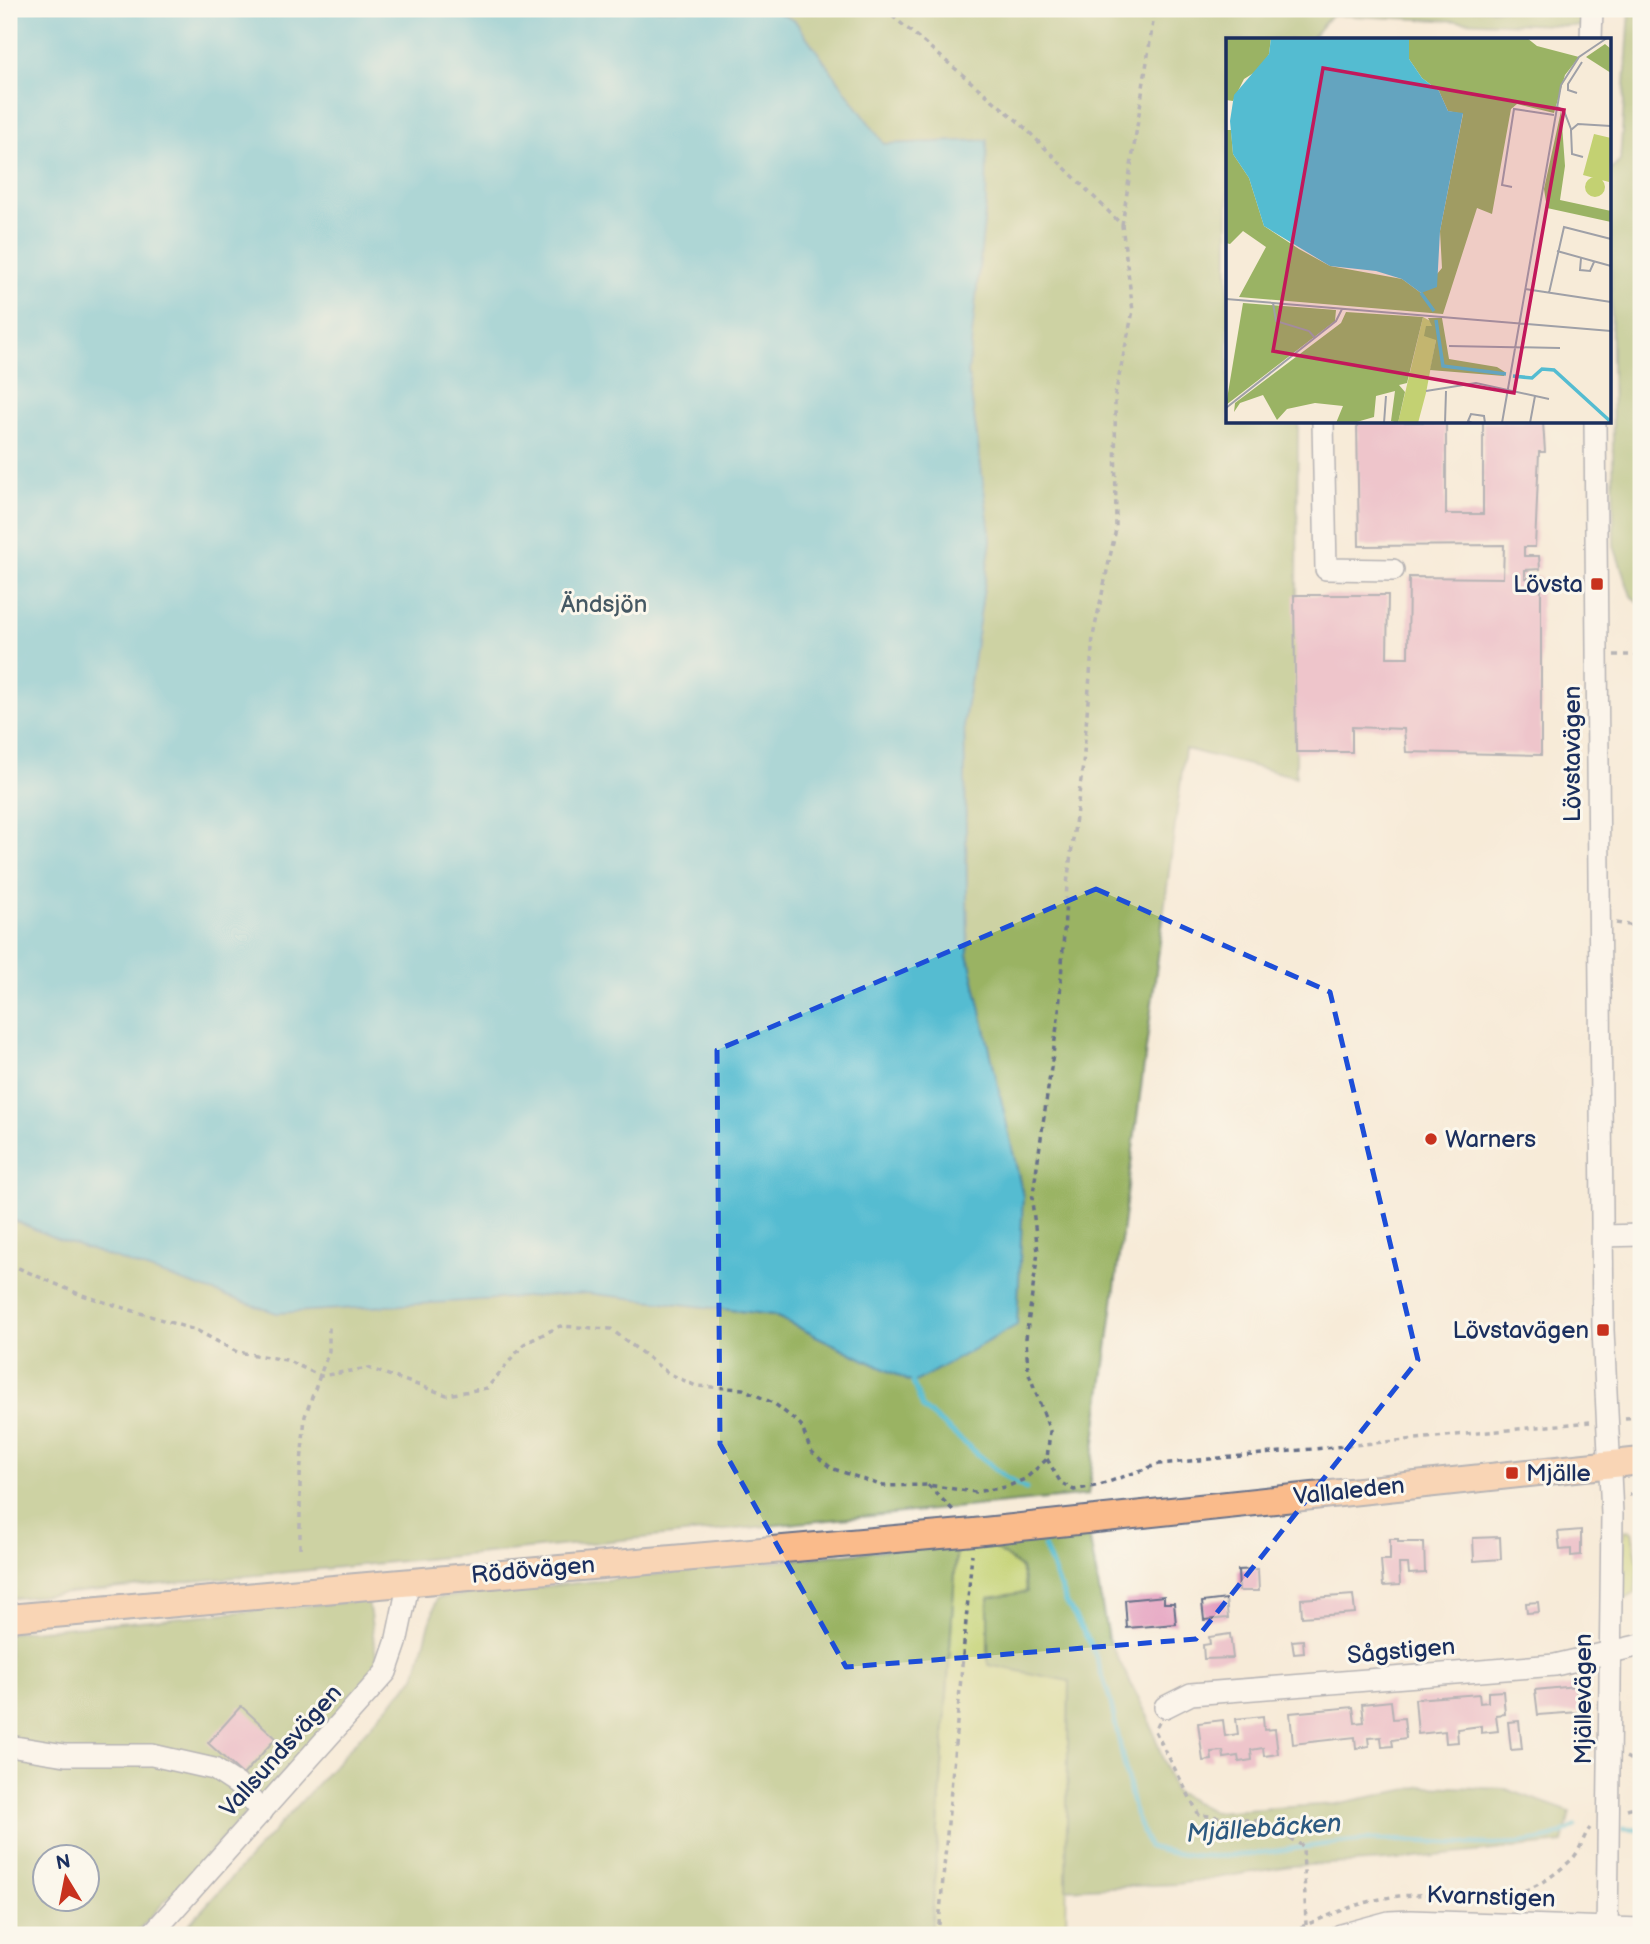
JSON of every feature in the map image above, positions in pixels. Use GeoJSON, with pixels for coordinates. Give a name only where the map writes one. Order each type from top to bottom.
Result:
{"type":"FeatureCollection","features":[{"type":"Feature","properties":{"kind":"main road","name":"Vallaleden"},"geometry":{"type":"LineString","coordinates":[[1058,1522],[1641,1461]]}},
{"type":"Feature","properties":{"kind":"main road","name":"Rödövägen"},"geometry":{"type":"LineString","coordinates":[[9,1618],[974,1532],[1058,1522]]}},
{"type":"Feature","properties":{"kind":"street"},"geometry":{"type":"LineString","coordinates":[[1591,38],[1592,9]]}},
{"type":"Feature","properties":{"kind":"street"},"geometry":{"type":"LineString","coordinates":[[1323,424],[1326,569],[1393,570]]}},
{"type":"Feature","properties":{"kind":"street","name":"Lövstavägen"},"geometry":{"type":"LineString","coordinates":[[1595,424],[1603,1330],[1608,1464]]}},
{"type":"Feature","properties":{"kind":"street"},"geometry":{"type":"LineString","coordinates":[[1603,1236],[1641,1235]]}},
{"type":"Feature","properties":{"kind":"street","name":"Mjällevägen"},"geometry":{"type":"LineString","coordinates":[[1607,1932],[1612,1514],[1608,1464]]}},
{"type":"Feature","properties":{"kind":"street","name":"Vallsundsvägen"},"geometry":{"type":"LineString","coordinates":[[151,1935],[386,1672],[396,1643],[409,1581]]}},
{"type":"Feature","properties":{"kind":"street","name":"Sågstigen"},"geometry":{"type":"LineString","coordinates":[[1165,1707],[1191,1694],[1555,1665],[1641,1645]]}},
{"type":"Feature","properties":{"kind":"street"},"geometry":{"type":"LineString","coordinates":[[9,1746],[65,1755],[152,1755],[214,1769],[237,1784],[262,1812]]}},
{"type":"Feature","properties":{"kind":"street","name":"Kvarnstigen"},"geometry":{"type":"LineString","coordinates":[[1341,1935],[1389,1922],[1411,1921],[1607,1932],[1641,1929]]}},
{"type":"Feature","properties":{"kind":"path"},"geometry":{"type":"LineString","coordinates":[[884,9],[1020,123],[1122,225]]}},
{"type":"Feature","properties":{"kind":"path"},"geometry":{"type":"LineString","coordinates":[[1155,9],[1122,225],[1133,311],[1115,395],[1116,529],[1093,636],[1083,765],[1067,884],[1059,1012],[1032,1201],[1038,1252],[1026,1338],[1028,1371],[1040,1397],[1050,1431],[1047,1459],[1061,1483],[1074,1490],[1100,1485],[1159,1464],[1641,1417]]}},
{"type":"Feature","properties":{"kind":"path"},"geometry":{"type":"LineString","coordinates":[[1598,655],[1641,655]]}},
{"type":"Feature","properties":{"kind":"path"},"geometry":{"type":"LineString","coordinates":[[1600,921],[1641,927]]}},
{"type":"Feature","properties":{"kind":"path"},"geometry":{"type":"LineString","coordinates":[[9,1264],[79,1294],[198,1331],[237,1352],[286,1360],[321,1376],[368,1368],[447,1395],[487,1388],[524,1343],[560,1326],[611,1329],[668,1373],[687,1382],[696,1386],[743,1389],[775,1404],[801,1425],[811,1451],[831,1468],[883,1486],[928,1485],[975,1492],[1006,1487],[1025,1479],[1047,1459]]}},
{"type":"Feature","properties":{"kind":"path"},"geometry":{"type":"LineString","coordinates":[[300,1548],[300,1476],[305,1416],[329,1351],[329,1325]]}},
{"type":"Feature","properties":{"kind":"path"},"geometry":{"type":"LineString","coordinates":[[928,1485],[974,1532],[938,1935]]}},
{"type":"Feature","properties":{"kind":"path"},"geometry":{"type":"LineString","coordinates":[[1165,1707],[1155,1731],[1199,1815],[1259,1821],[1303,1848],[1306,1925]]}},
{"type":"Feature","properties":{"kind":"path"},"geometry":{"type":"LineString","coordinates":[[1282,1935],[1348,1908],[1399,1896],[1493,1899],[1522,1892],[1551,1877],[1573,1859],[1586,1833],[1597,1821],[1641,1805]]}},
{"type":"Feature","properties":{"kind":"highlighted area"},"geometry":{"type":"Polygon","coordinates":[[[1096,889],[1330,992],[1418,1360],[1196,1639],[846,1667],[720,1444],[717,1050],[1096,889]]]}},
{"type":"Feature","properties":{"kind":"green space"},"geometry":{"type":"Polygon","coordinates":[[[772,9],[1592,9],[1591,27],[1331,15],[1312,38],[1226,38],[1226,424],[1298,424],[1296,777],[1185,749],[1088,1495],[9,1599],[9,1218],[55,1238],[277,1313],[587,1293],[773,1315],[913,1383],[1023,1196],[968,954],[964,722],[991,540],[968,373],[986,201],[986,140],[884,144],[795,21],[772,9]]]}},
{"type":"Feature","properties":{"kind":"green space"},"geometry":{"type":"Polygon","coordinates":[[[1630,9],[1641,14],[1641,605],[1631,596],[1614,546],[1612,169],[1620,161],[1630,9]]]}},
{"type":"Feature","properties":{"kind":"green space"},"geometry":{"type":"Polygon","coordinates":[[[1088,1529],[1108,1639],[1148,1717],[1174,1791],[1213,1812],[1335,1804],[1424,1786],[1506,1789],[1570,1812],[1563,1843],[1388,1861],[1291,1866],[1178,1884],[1066,1889],[1069,1681],[988,1665],[988,1598],[1027,1592],[1021,1568],[988,1543],[1088,1529]]]}},
{"type":"Feature","properties":{"kind":"green space"},"geometry":{"type":"Polygon","coordinates":[[[1624,1530],[1632,1532],[1638,1564],[1635,1593],[1624,1600],[1624,1530]]]}},
{"type":"Feature","properties":{"kind":"green space"},"geometry":{"type":"Polygon","coordinates":[[[957,1542],[988,1543],[1021,1568],[1027,1592],[1069,1680],[1066,1935],[931,1935],[957,1542]]]}},
{"type":"Feature","properties":{"kind":"green space"},"geometry":{"type":"Polygon","coordinates":[[[957,1542],[931,1935],[179,1935],[415,1677],[437,1598],[957,1542]]]}},
{"type":"Feature","properties":{"kind":"green space"},"geometry":{"type":"Polygon","coordinates":[[[368,1600],[378,1669],[134,1935],[9,1935],[9,1633],[368,1600]]]}},
{"type":"Feature","properties":{"kind":"water","name":"Ändsjön"},"geometry":{"type":"Polygon","coordinates":[[[9,9],[772,9],[795,21],[884,144],[987,140],[986,201],[968,373],[991,540],[964,722],[968,954],[1023,1196],[1017,1325],[913,1383],[773,1315],[587,1293],[277,1313],[55,1238],[9,1218],[9,9]]]}},
{"type":"Feature","properties":{"kind":"building"},"geometry":{"type":"Polygon","coordinates":[[[1357,424],[1446,424],[1446,514],[1483,514],[1483,424],[1543,424],[1545,452],[1539,452],[1535,547],[1524,547],[1524,556],[1539,556],[1540,569],[1525,570],[1525,578],[1541,576],[1541,755],[1406,752],[1404,729],[1352,727],[1352,752],[1296,752],[1294,595],[1388,595],[1387,657],[1408,657],[1409,577],[1503,578],[1504,545],[1359,546],[1357,424]]]}},
{"type":"Feature","properties":{"kind":"building"},"geometry":{"type":"Polygon","coordinates":[[[1581,1530],[1581,1555],[1571,1556],[1571,1549],[1560,1550],[1558,1532],[1581,1530]]]}},
{"type":"Feature","properties":{"kind":"building"},"geometry":{"type":"Polygon","coordinates":[[[1500,1537],[1501,1559],[1474,1561],[1473,1538],[1500,1537]]]}},
{"type":"Feature","properties":{"kind":"building"},"geometry":{"type":"Polygon","coordinates":[[[1390,1539],[1398,1539],[1398,1542],[1424,1542],[1425,1573],[1409,1574],[1408,1564],[1399,1564],[1400,1585],[1383,1586],[1381,1560],[1390,1560],[1390,1539]]]}},
{"type":"Feature","properties":{"kind":"building"},"geometry":{"type":"Polygon","coordinates":[[[1258,1569],[1259,1591],[1239,1591],[1238,1570],[1258,1569]]]}},
{"type":"Feature","properties":{"kind":"building"},"geometry":{"type":"Polygon","coordinates":[[[1353,1595],[1355,1613],[1302,1617],[1301,1599],[1353,1595]]]}},
{"type":"Feature","properties":{"kind":"building"},"geometry":{"type":"Polygon","coordinates":[[[1164,1596],[1164,1603],[1174,1603],[1176,1624],[1127,1628],[1125,1600],[1164,1596]]]}},
{"type":"Feature","properties":{"kind":"building"},"geometry":{"type":"Polygon","coordinates":[[[1226,1599],[1228,1618],[1204,1620],[1202,1602],[1226,1599]]]}},
{"type":"Feature","properties":{"kind":"building"},"geometry":{"type":"Polygon","coordinates":[[[1538,1602],[1539,1612],[1527,1613],[1526,1603],[1538,1602]]]}},
{"type":"Feature","properties":{"kind":"building"},"geometry":{"type":"Polygon","coordinates":[[[1230,1634],[1233,1658],[1204,1659],[1203,1645],[1210,1644],[1209,1637],[1230,1634]]]}},
{"type":"Feature","properties":{"kind":"building"},"geometry":{"type":"Polygon","coordinates":[[[1303,1640],[1304,1653],[1294,1654],[1292,1641],[1303,1640]]]}},
{"type":"Feature","properties":{"kind":"building"},"geometry":{"type":"Polygon","coordinates":[[[1576,1686],[1579,1712],[1538,1715],[1535,1690],[1576,1686]]]}},
{"type":"Feature","properties":{"kind":"building"},"geometry":{"type":"Polygon","coordinates":[[[1503,1691],[1505,1714],[1496,1715],[1498,1731],[1481,1733],[1481,1726],[1457,1729],[1458,1742],[1446,1743],[1445,1731],[1418,1734],[1415,1699],[1479,1694],[1480,1703],[1488,1702],[1488,1692],[1503,1691]]]}},
{"type":"Feature","properties":{"kind":"building"},"geometry":{"type":"Polygon","coordinates":[[[1391,1701],[1393,1719],[1404,1718],[1406,1738],[1392,1740],[1393,1746],[1382,1747],[1381,1737],[1368,1738],[1369,1746],[1356,1748],[1355,1737],[1293,1744],[1290,1713],[1353,1707],[1355,1723],[1364,1722],[1362,1704],[1391,1701]]]}},
{"type":"Feature","properties":{"kind":"building"},"geometry":{"type":"Polygon","coordinates":[[[241,1706],[276,1738],[243,1775],[208,1743],[241,1706]]]}},
{"type":"Feature","properties":{"kind":"building"},"geometry":{"type":"Polygon","coordinates":[[[1263,1716],[1264,1730],[1275,1729],[1278,1754],[1264,1756],[1263,1748],[1251,1750],[1252,1760],[1239,1762],[1238,1756],[1224,1758],[1223,1751],[1211,1752],[1212,1760],[1203,1761],[1198,1723],[1223,1720],[1225,1736],[1238,1734],[1236,1719],[1263,1716]]]}},
{"type":"Feature","properties":{"kind":"building"},"geometry":{"type":"Polygon","coordinates":[[[1519,1721],[1522,1749],[1511,1750],[1508,1722],[1519,1721]]]}},
{"type":"Feature","properties":{"kind":"waterway","name":"Mjällebäcken"},"geometry":{"type":"LineString","coordinates":[[913,1383],[923,1408],[1004,1476],[1026,1489]]}},
{"type":"Feature","properties":{"kind":"waterway","name":"Mjällebäcken"},"geometry":{"type":"LineString","coordinates":[[1044,1546],[1066,1602],[1092,1646],[1110,1699],[1135,1814],[1149,1847],[1203,1856],[1231,1856],[1371,1840],[1506,1844],[1556,1836],[1575,1826]]}},
{"type":"Feature","properties":{"kind":"waterway","name":"Mjällebäcken"},"geometry":{"type":"LineString","coordinates":[[1623,1829],[1641,1830]]}},
{"type":"Feature","properties":{"kind":"place","name":"Lövsta"},"geometry":{"type":"Point","coordinates":[1597,584]}},
{"type":"Feature","properties":{"kind":"place","name":"Warners"},"geometry":{"type":"Point","coordinates":[1431,1139]}},
{"type":"Feature","properties":{"kind":"place","name":"Lövstavägen"},"geometry":{"type":"Point","coordinates":[1603,1330]}},
{"type":"Feature","properties":{"kind":"place","name":"Mjälle"},"geometry":{"type":"Point","coordinates":[1512,1473]}}]}
